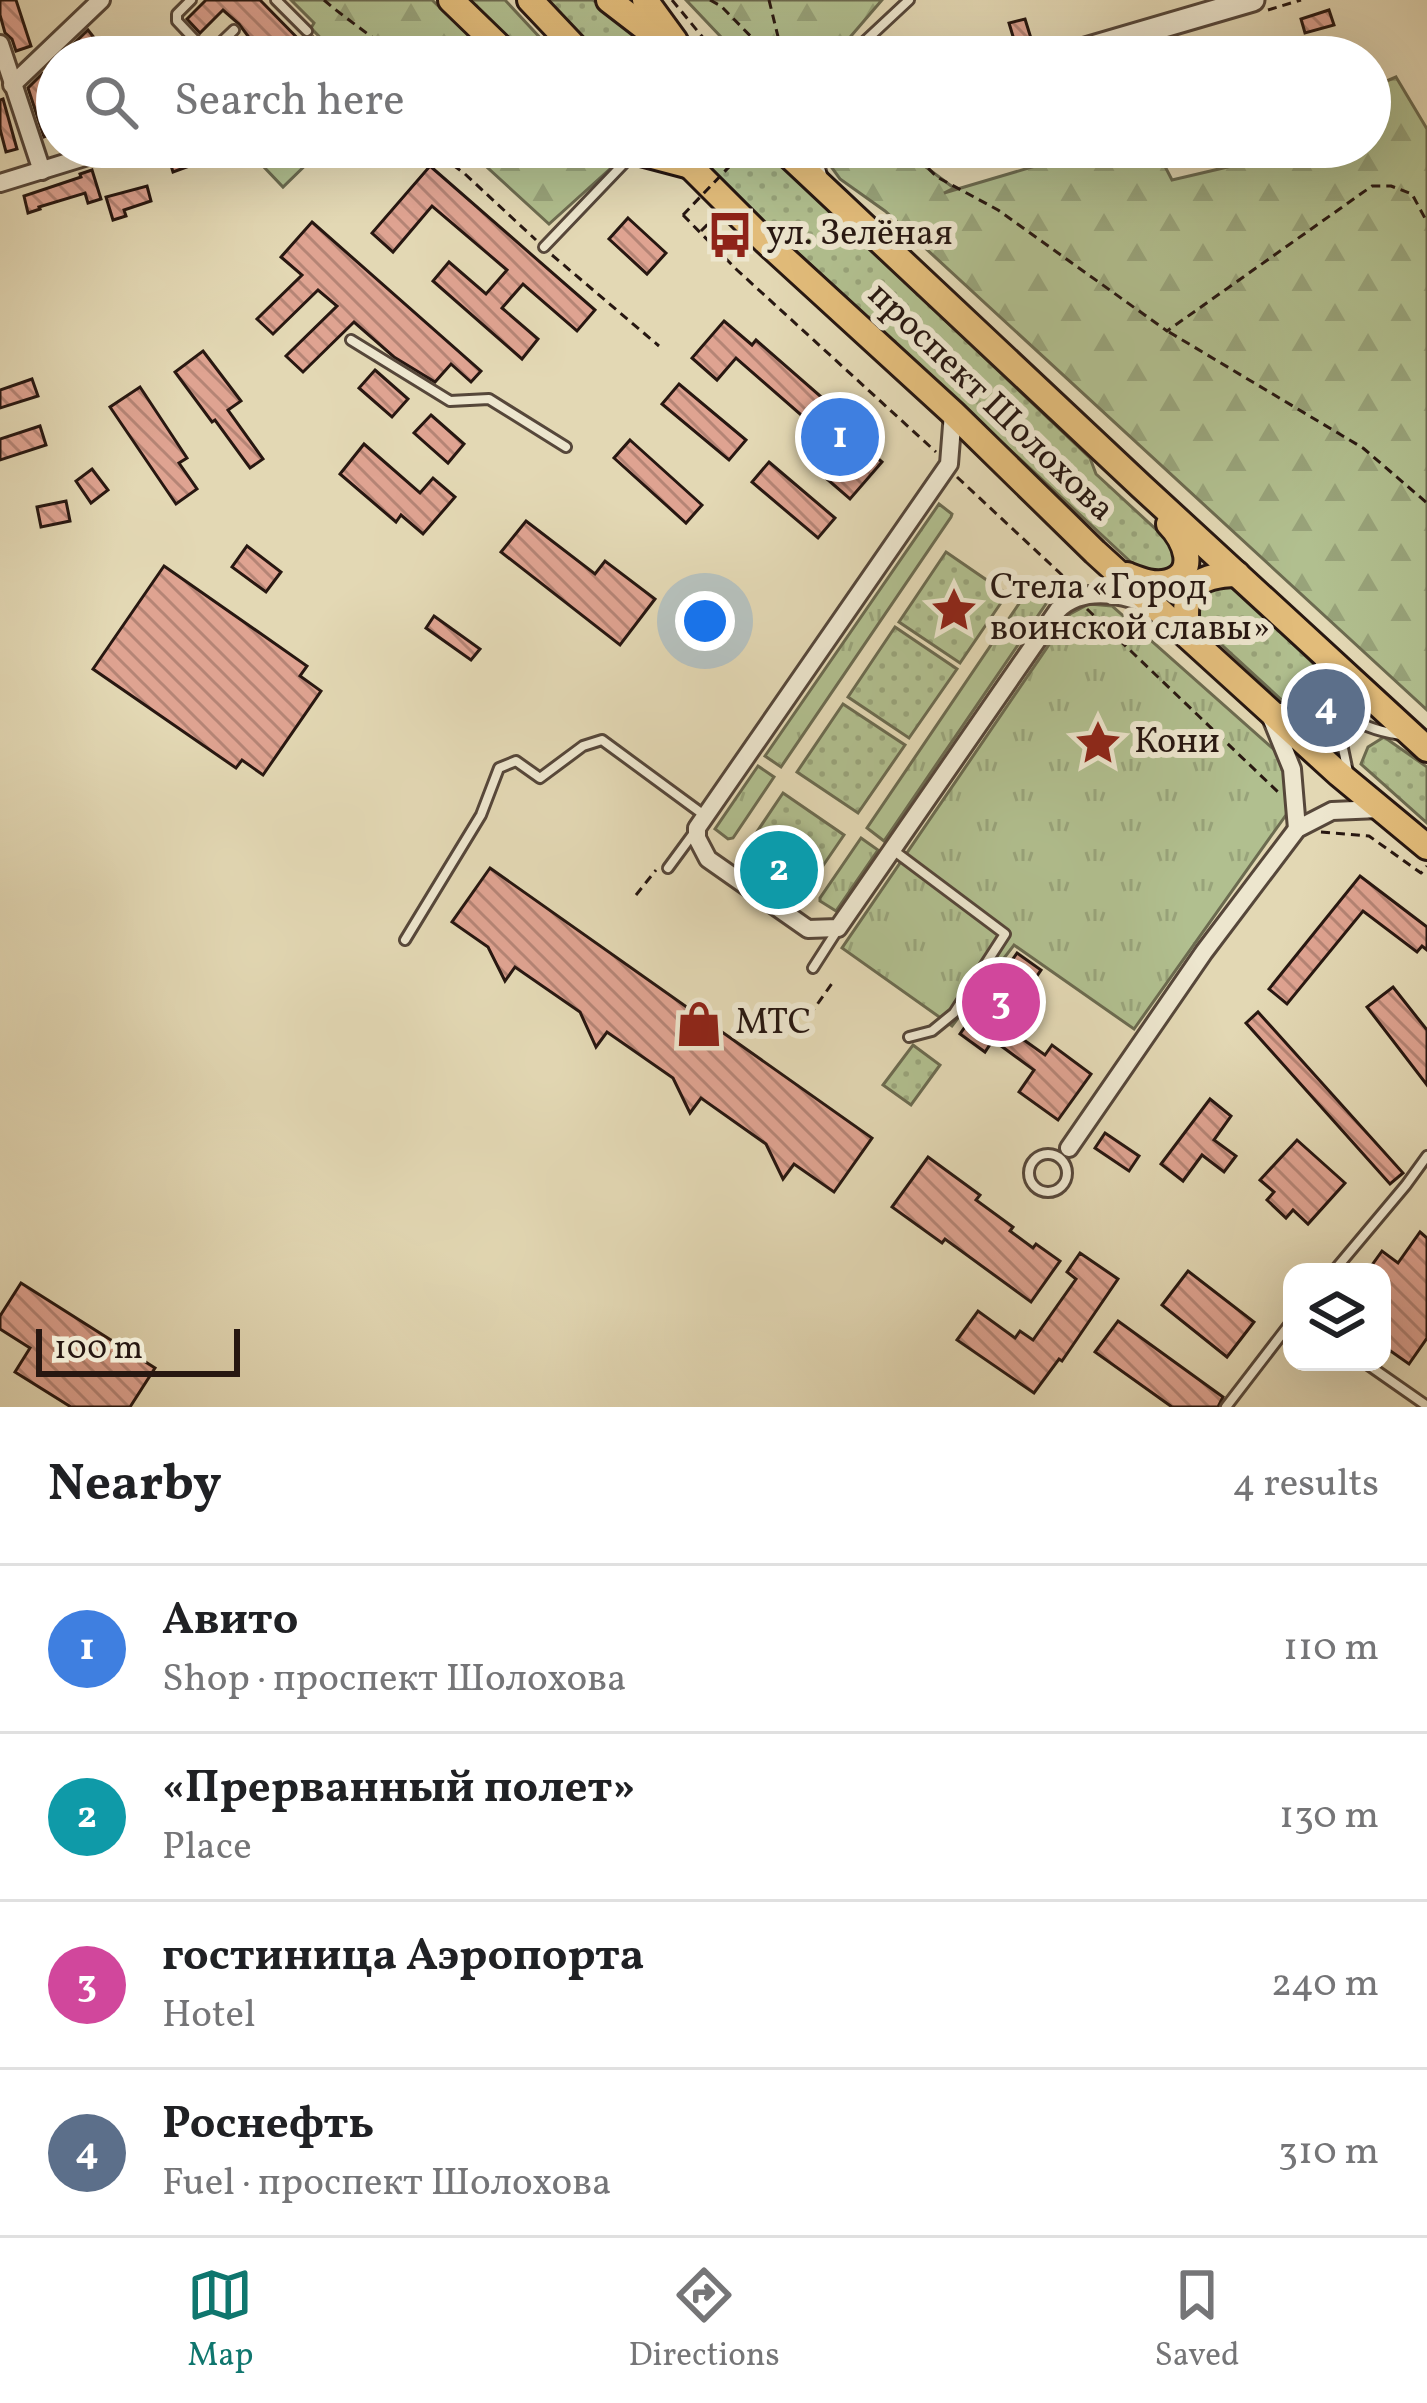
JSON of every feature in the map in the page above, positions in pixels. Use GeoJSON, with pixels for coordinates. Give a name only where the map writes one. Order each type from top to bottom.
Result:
{"type":"FeatureCollection","features":[{"type":"Feature","properties":{"kind":"main road"},"geometry":{"type":"LineString","coordinates":[[451,0],[488,36]]}},
{"type":"Feature","properties":{"kind":"main road"},"geometry":{"type":"LineString","coordinates":[[530,0],[564,36]]}},
{"type":"Feature","properties":{"kind":"main road"},"geometry":{"type":"LineString","coordinates":[[609,0],[657,36]]}},
{"type":"Feature","properties":{"kind":"main road"},"geometry":{"type":"LineString","coordinates":[[644,0],[670,36]]}},
{"type":"Feature","properties":{"kind":"main road","name":"проспект Шолохова"},"geometry":{"type":"LineString","coordinates":[[692,168],[1095,553],[1350,784],[1427,847]]}},
{"type":"Feature","properties":{"kind":"main road","name":"проспект Шолохова"},"geometry":{"type":"LineString","coordinates":[[802,168],[1421,743]]}},
{"type":"Feature","properties":{"kind":"main road"},"geometry":{"type":"LineString","coordinates":[[1119,573],[1150,583],[1169,582],[1182,574],[1188,555],[1181,536],[1147,502],[1142,487]]}},
{"type":"Feature","properties":{"kind":"main road"},"geometry":{"type":"LineString","coordinates":[[1188,635],[1186,600],[1192,586],[1218,574],[1237,574]]}},
{"type":"Feature","properties":{"kind":"street"},"geometry":{"type":"LineString","coordinates":[[64,36],[101,0]]}},
{"type":"Feature","properties":{"kind":"street"},"geometry":{"type":"LineString","coordinates":[[1130,36],[1253,0]]}},
{"type":"Feature","properties":{"kind":"street"},"geometry":{"type":"LineString","coordinates":[[0,44],[36,153]]}},
{"type":"Feature","properties":{"kind":"street"},"geometry":{"type":"LineString","coordinates":[[13,85],[36,63]]}},
{"type":"Feature","properties":{"kind":"street"},"geometry":{"type":"LineString","coordinates":[[0,183],[51,168]]}},
{"type":"Feature","properties":{"kind":"street"},"geometry":{"type":"LineString","coordinates":[[813,168],[817,182]]}},
{"type":"Feature","properties":{"kind":"street"},"geometry":{"type":"LineString","coordinates":[[953,413],[949,464],[701,822],[697,838],[708,859],[808,929],[838,928],[1058,610],[1074,597],[1099,595],[1132,598],[1160,610]]}},
{"type":"Feature","properties":{"kind":"street"},"geometry":{"type":"LineString","coordinates":[[1266,708],[1292,769],[1301,820]]}},
{"type":"Feature","properties":{"kind":"street"},"geometry":{"type":"LineString","coordinates":[[1065,1154],[1301,820],[1345,809],[1380,809]]}},
{"type":"Feature","properties":{"kind":"lane"},"geometry":{"type":"LineString","coordinates":[[191,0],[177,14],[177,21],[191,36]]}},
{"type":"Feature","properties":{"kind":"lane"},"geometry":{"type":"LineString","coordinates":[[276,0],[307,31]]}},
{"type":"Feature","properties":{"kind":"lane"},"geometry":{"type":"LineString","coordinates":[[870,36],[909,0]]}},
{"type":"Feature","properties":{"kind":"lane"},"geometry":{"type":"LineString","coordinates":[[228,36],[234,29]]}},
{"type":"Feature","properties":{"kind":"lane"},"geometry":{"type":"LineString","coordinates":[[544,247],[611,168]]}},
{"type":"Feature","properties":{"kind":"lane"},"geometry":{"type":"LineString","coordinates":[[351,340],[450,401],[489,399],[566,447]]}},
{"type":"Feature","properties":{"kind":"lane"},"geometry":{"type":"LineString","coordinates":[[405,940],[481,815],[499,768],[516,761],[540,778],[583,746],[602,740],[701,822],[664,866]]}},
{"type":"Feature","properties":{"kind":"lane"},"geometry":{"type":"LineString","coordinates":[[892,850],[1005,934],[953,1013],[932,1031],[909,1037]]}},
{"type":"Feature","properties":{"kind":"lane"},"geometry":{"type":"LineString","coordinates":[[813,968],[838,928]]}},
{"type":"Feature","properties":{"kind":"lane"},"geometry":{"type":"LineString","coordinates":[[1065,1154],[1066,1178],[1061,1187],[1042,1191],[1034,1186],[1030,1167],[1035,1159],[1065,1154]]}},
{"type":"Feature","properties":{"kind":"lane"},"geometry":{"type":"LineString","coordinates":[[1341,1263],[1427,1156]]}},
{"type":"Feature","properties":{"kind":"lane"},"geometry":{"type":"LineString","coordinates":[[1226,1407],[1283,1333]]}},
{"type":"Feature","properties":{"kind":"lane"},"geometry":{"type":"LineString","coordinates":[[1377,1371],[1427,1406]]}},
{"type":"Feature","properties":{"kind":"path"},"geometry":{"type":"LineString","coordinates":[[324,0],[352,25],[373,36]]}},
{"type":"Feature","properties":{"kind":"path"},"geometry":{"type":"LineString","coordinates":[[672,0],[702,36]]}},
{"type":"Feature","properties":{"kind":"path"},"geometry":{"type":"LineString","coordinates":[[710,0],[750,36]]}},
{"type":"Feature","properties":{"kind":"path"},"geometry":{"type":"LineString","coordinates":[[769,0],[778,36]]}},
{"type":"Feature","properties":{"kind":"path"},"geometry":{"type":"LineString","coordinates":[[307,31],[312,36]]}},
{"type":"Feature","properties":{"kind":"path"},"geometry":{"type":"LineString","coordinates":[[728,168],[683,215],[737,269],[949,464],[960,481],[1062,575],[1074,597],[1301,820],[1323,833],[1369,836],[1420,873],[1427,866]]}},
{"type":"Feature","properties":{"kind":"path"},"geometry":{"type":"LineString","coordinates":[[929,168],[998,211],[1167,331],[1363,448],[1427,502]]}},
{"type":"Feature","properties":{"kind":"path"},"geometry":{"type":"LineString","coordinates":[[1167,331],[1372,186],[1391,186],[1412,194],[1427,222]]}},
{"type":"Feature","properties":{"kind":"path"},"geometry":{"type":"LineString","coordinates":[[1419,496],[1427,488]]}},
{"type":"Feature","properties":{"kind":"path"},"geometry":{"type":"LineString","coordinates":[[636,896],[664,866]]}},
{"type":"Feature","properties":{"kind":"path"},"geometry":{"type":"LineString","coordinates":[[809,1016],[832,982]]}},
{"type":"Feature","properties":{"kind":"green space"},"geometry":{"type":"Polygon","coordinates":[[[291,0],[432,0],[470,36],[319,36],[311,28],[314,23],[291,0]]]}},
{"type":"Feature","properties":{"kind":"green space"},"geometry":{"type":"Polygon","coordinates":[[[468,0],[505,0],[538,36],[506,36],[468,0]]]}},
{"type":"Feature","properties":{"kind":"green space"},"geometry":{"type":"Polygon","coordinates":[[[536,0],[593,0],[640,36],[568,36],[536,0]]]}},
{"type":"Feature","properties":{"kind":"green space"},"geometry":{"type":"Polygon","coordinates":[[[686,0],[882,0],[851,36],[720,36],[686,0]]]}},
{"type":"Feature","properties":{"kind":"green space"},"geometry":{"type":"Polygon","coordinates":[[[1396,77],[1427,129],[1427,710],[885,211],[832,168],[927,168],[954,188],[944,193],[1029,168],[1166,168],[1172,180],[1223,168],[1391,168],[1391,79],[1396,77]]]}},
{"type":"Feature","properties":{"kind":"green space"},"geometry":{"type":"Polygon","coordinates":[[[265,168],[303,168],[283,187],[265,168]]]}},
{"type":"Feature","properties":{"kind":"green space"},"geometry":{"type":"Polygon","coordinates":[[[488,168],[611,168],[549,224],[488,168]]]}},
{"type":"Feature","properties":{"kind":"green space"},"geometry":{"type":"Polygon","coordinates":[[[707,168],[785,168],[1090,458],[1096,474],[1174,546],[1179,555],[1169,572],[1142,572],[707,168]]]}},
{"type":"Feature","properties":{"kind":"green space"},"geometry":{"type":"Polygon","coordinates":[[[939,504],[951,517],[781,767],[765,756],[939,504]]]}},
{"type":"Feature","properties":{"kind":"green space"},"geometry":{"type":"Polygon","coordinates":[[[946,552],[1007,594],[960,663],[899,622],[946,552]]]}},
{"type":"Feature","properties":{"kind":"green space"},"geometry":{"type":"Polygon","coordinates":[[[1031,586],[1050,598],[884,841],[867,828],[1031,586]]]}},
{"type":"Feature","properties":{"kind":"green space"},"geometry":{"type":"Polygon","coordinates":[[[1232,586],[1319,669],[1309,692],[1286,704],[1200,625],[1197,606],[1205,593],[1232,586]]]}},
{"type":"Feature","properties":{"kind":"green space"},"geometry":{"type":"Polygon","coordinates":[[[1089,604],[1112,606],[1278,753],[1290,783],[1286,815],[1134,1029],[1014,945],[952,1026],[842,948],[1070,614],[1089,604]]]}},
{"type":"Feature","properties":{"kind":"green space"},"geometry":{"type":"Polygon","coordinates":[[[895,627],[957,669],[909,738],[848,697],[895,627]]]}},
{"type":"Feature","properties":{"kind":"green space"},"geometry":{"type":"Polygon","coordinates":[[[843,704],[905,745],[858,813],[797,772],[843,704]]]}},
{"type":"Feature","properties":{"kind":"green space"},"geometry":{"type":"Polygon","coordinates":[[[1384,737],[1427,767],[1427,823],[1361,764],[1368,747],[1384,737]]]}},
{"type":"Feature","properties":{"kind":"green space"},"geometry":{"type":"Polygon","coordinates":[[[758,766],[774,777],[728,839],[715,829],[758,766]]]}},
{"type":"Feature","properties":{"kind":"green space"},"geometry":{"type":"Polygon","coordinates":[[[783,793],[844,835],[807,889],[746,848],[783,793]]]}},
{"type":"Feature","properties":{"kind":"green space"},"geometry":{"type":"Polygon","coordinates":[[[861,838],[878,850],[836,911],[820,898],[861,838]]]}},
{"type":"Feature","properties":{"kind":"green space"},"geometry":{"type":"Polygon","coordinates":[[[913,1045],[940,1065],[911,1105],[883,1085],[913,1045]]]}},
{"type":"Feature","properties":{"kind":"building"},"geometry":{"type":"Polygon","coordinates":[[[0,0],[16,0],[31,46],[16,51],[5,33],[0,0]]]}},
{"type":"Feature","properties":{"kind":"building"},"geometry":{"type":"Polygon","coordinates":[[[206,0],[260,0],[295,36],[248,36],[223,10],[200,33],[187,19],[206,0]]]}},
{"type":"Feature","properties":{"kind":"building"},"geometry":{"type":"Polygon","coordinates":[[[1329,10],[1334,25],[1305,33],[1301,19],[1329,10]]]}},
{"type":"Feature","properties":{"kind":"building"},"geometry":{"type":"Polygon","coordinates":[[[1025,19],[1030,36],[1013,36],[1009,23],[1025,19]]]}},
{"type":"Feature","properties":{"kind":"building"},"geometry":{"type":"Polygon","coordinates":[[[36,80],[36,112],[28,88],[36,80]]]}},
{"type":"Feature","properties":{"kind":"building"},"geometry":{"type":"Polygon","coordinates":[[[3,99],[17,149],[6,152],[0,129],[3,99]]]}},
{"type":"Feature","properties":{"kind":"building"},"geometry":{"type":"Polygon","coordinates":[[[432,168],[595,310],[577,331],[523,284],[502,308],[538,339],[522,359],[433,281],[449,262],[486,294],[507,270],[432,206],[393,252],[372,233],[432,168]]]}},
{"type":"Feature","properties":{"kind":"building"},"geometry":{"type":"Polygon","coordinates":[[[92,170],[101,199],[88,203],[85,193],[28,213],[24,196],[92,170]]]}},
{"type":"Feature","properties":{"kind":"building"},"geometry":{"type":"Polygon","coordinates":[[[147,186],[151,201],[124,210],[126,216],[113,220],[106,197],[147,186]]]}},
{"type":"Feature","properties":{"kind":"building"},"geometry":{"type":"Polygon","coordinates":[[[628,218],[666,253],[647,274],[609,239],[628,218]]]}},
{"type":"Feature","properties":{"kind":"building"},"geometry":{"type":"Polygon","coordinates":[[[312,222],[481,371],[471,382],[451,364],[435,382],[394,357],[354,322],[303,372],[286,356],[337,306],[318,290],[273,334],[257,319],[302,275],[281,257],[312,222]]]}},
{"type":"Feature","properties":{"kind":"building"},"geometry":{"type":"Polygon","coordinates":[[[724,321],[752,345],[756,340],[866,436],[860,443],[882,462],[850,499],[827,479],[847,455],[736,358],[717,380],[692,358],[724,321]]]}},
{"type":"Feature","properties":{"kind":"building"},"geometry":{"type":"Polygon","coordinates":[[[203,351],[241,401],[228,410],[263,459],[250,468],[175,372],[203,351]]]}},
{"type":"Feature","properties":{"kind":"building"},"geometry":{"type":"Polygon","coordinates":[[[375,370],[408,399],[392,417],[359,388],[375,370]]]}},
{"type":"Feature","properties":{"kind":"building"},"geometry":{"type":"Polygon","coordinates":[[[32,379],[38,396],[0,408],[0,390],[32,379]]]}},
{"type":"Feature","properties":{"kind":"building"},"geometry":{"type":"Polygon","coordinates":[[[679,384],[746,440],[729,460],[662,404],[679,384]]]}},
{"type":"Feature","properties":{"kind":"building"},"geometry":{"type":"Polygon","coordinates":[[[140,387],[187,458],[179,463],[197,489],[176,504],[110,407],[140,387]]]}},
{"type":"Feature","properties":{"kind":"building"},"geometry":{"type":"Polygon","coordinates":[[[431,415],[464,444],[448,463],[414,433],[431,415]]]}},
{"type":"Feature","properties":{"kind":"building"},"geometry":{"type":"Polygon","coordinates":[[[40,426],[46,445],[0,460],[0,439],[40,426]]]}},
{"type":"Feature","properties":{"kind":"building"},"geometry":{"type":"Polygon","coordinates":[[[630,440],[702,505],[686,523],[614,458],[630,440]]]}},
{"type":"Feature","properties":{"kind":"building"},"geometry":{"type":"Polygon","coordinates":[[[364,444],[420,493],[433,478],[455,497],[423,534],[401,515],[396,522],[340,474],[364,444]]]}},
{"type":"Feature","properties":{"kind":"building"},"geometry":{"type":"Polygon","coordinates":[[[769,462],[835,518],[818,538],[752,482],[769,462]]]}},
{"type":"Feature","properties":{"kind":"building"},"geometry":{"type":"Polygon","coordinates":[[[92,469],[108,490],[91,503],[76,481],[92,469]]]}},
{"type":"Feature","properties":{"kind":"building"},"geometry":{"type":"Polygon","coordinates":[[[66,501],[70,521],[41,527],[37,507],[66,501]]]}},
{"type":"Feature","properties":{"kind":"building"},"geometry":{"type":"Polygon","coordinates":[[[526,521],[595,574],[605,561],[655,599],[620,645],[501,552],[526,521]]]}},
{"type":"Feature","properties":{"kind":"building"},"geometry":{"type":"Polygon","coordinates":[[[247,546],[281,572],[266,592],[232,567],[247,546]]]}},
{"type":"Feature","properties":{"kind":"building"},"geometry":{"type":"Polygon","coordinates":[[[164,566],[307,666],[300,676],[321,691],[263,775],[242,760],[236,768],[93,669],[164,566]]]}},
{"type":"Feature","properties":{"kind":"building"},"geometry":{"type":"Polygon","coordinates":[[[434,616],[480,649],[471,660],[426,628],[434,616]]]}},
{"type":"Feature","properties":{"kind":"building"},"geometry":{"type":"Polygon","coordinates":[[[490,868],[872,1138],[834,1192],[794,1164],[783,1179],[766,1144],[701,1098],[690,1113],[673,1078],[607,1032],[596,1047],[580,1012],[515,967],[505,981],[488,947],[452,922],[490,868]]]}},
{"type":"Feature","properties":{"kind":"building"},"geometry":{"type":"Polygon","coordinates":[[[1360,876],[1427,927],[1427,950],[1422,946],[1417,952],[1363,911],[1287,1004],[1269,989],[1360,876]]]}},
{"type":"Feature","properties":{"kind":"building"},"geometry":{"type":"Polygon","coordinates":[[[1017,953],[1041,970],[1003,1025],[1045,1055],[1052,1045],[1091,1074],[1058,1120],[1019,1092],[1034,1070],[993,1040],[985,1052],[960,1034],[1017,953]]]}},
{"type":"Feature","properties":{"kind":"building"},"geometry":{"type":"Polygon","coordinates":[[[1393,987],[1427,1030],[1427,1085],[1367,1007],[1393,987]]]}},
{"type":"Feature","properties":{"kind":"building"},"geometry":{"type":"Polygon","coordinates":[[[1258,1012],[1403,1173],[1390,1184],[1246,1023],[1258,1012]]]}},
{"type":"Feature","properties":{"kind":"building"},"geometry":{"type":"Polygon","coordinates":[[[1210,1099],[1231,1116],[1214,1140],[1236,1156],[1224,1172],[1202,1155],[1183,1181],[1161,1164],[1210,1099]]]}},
{"type":"Feature","properties":{"kind":"building"},"geometry":{"type":"Polygon","coordinates":[[[1105,1133],[1139,1156],[1129,1171],[1095,1148],[1105,1133]]]}},
{"type":"Feature","properties":{"kind":"building"},"geometry":{"type":"Polygon","coordinates":[[[1297,1140],[1345,1183],[1308,1224],[1293,1210],[1286,1218],[1267,1200],[1274,1192],[1260,1180],[1297,1140]]]}},
{"type":"Feature","properties":{"kind":"building"},"geometry":{"type":"Polygon","coordinates":[[[928,1157],[980,1195],[976,1200],[1013,1227],[1010,1231],[1060,1261],[1031,1302],[892,1207],[928,1157]]]}},
{"type":"Feature","properties":{"kind":"building"},"geometry":{"type":"Polygon","coordinates":[[[1420,1232],[1427,1238],[1427,1338],[1409,1364],[1391,1351],[1391,1263],[1373,1263],[1382,1251],[1398,1263],[1420,1232]]]}},
{"type":"Feature","properties":{"kind":"building"},"geometry":{"type":"Polygon","coordinates":[[[1080,1253],[1118,1279],[1034,1393],[957,1340],[978,1311],[1015,1338],[1020,1331],[1033,1340],[1076,1279],[1067,1272],[1080,1253]]]}},
{"type":"Feature","properties":{"kind":"building"},"geometry":{"type":"Polygon","coordinates":[[[1188,1271],[1254,1322],[1227,1357],[1162,1305],[1188,1271]]]}},
{"type":"Feature","properties":{"kind":"building"},"geometry":{"type":"Polygon","coordinates":[[[21,1283],[155,1368],[130,1407],[71,1407],[15,1372],[30,1348],[0,1329],[0,1316],[21,1283]]]}},
{"type":"Feature","properties":{"kind":"building"},"geometry":{"type":"Polygon","coordinates":[[[1118,1321],[1223,1397],[1218,1407],[1172,1407],[1095,1352],[1118,1321]]]}},
{"type":"Feature","properties":{"kind":"place","name":"ул. Зелёная"},"geometry":{"type":"Point","coordinates":[730,235]}},
{"type":"Feature","properties":{"kind":"place","name":"Авито"},"geometry":{"type":"Point","coordinates":[840,437]}},
{"type":"Feature","properties":{"kind":"place","name":"Стела «Город воинской славы»"},"geometry":{"type":"Point","coordinates":[954,610]}},
{"type":"Feature","properties":{"kind":"place","name":"Роснефть"},"geometry":{"type":"Point","coordinates":[1326,708]}},
{"type":"Feature","properties":{"kind":"place","name":"Кони"},"geometry":{"type":"Point","coordinates":[1098,743]}},
{"type":"Feature","properties":{"kind":"place","name":"«Пpepвaнный пoлeт»"},"geometry":{"type":"Point","coordinates":[779,870]}},
{"type":"Feature","properties":{"kind":"place","name":"гостиница Аэропорта"},"geometry":{"type":"Point","coordinates":[1001,1002]}},
{"type":"Feature","properties":{"kind":"place","name":"МТС"},"geometry":{"type":"Point","coordinates":[699,1024]}}]}
